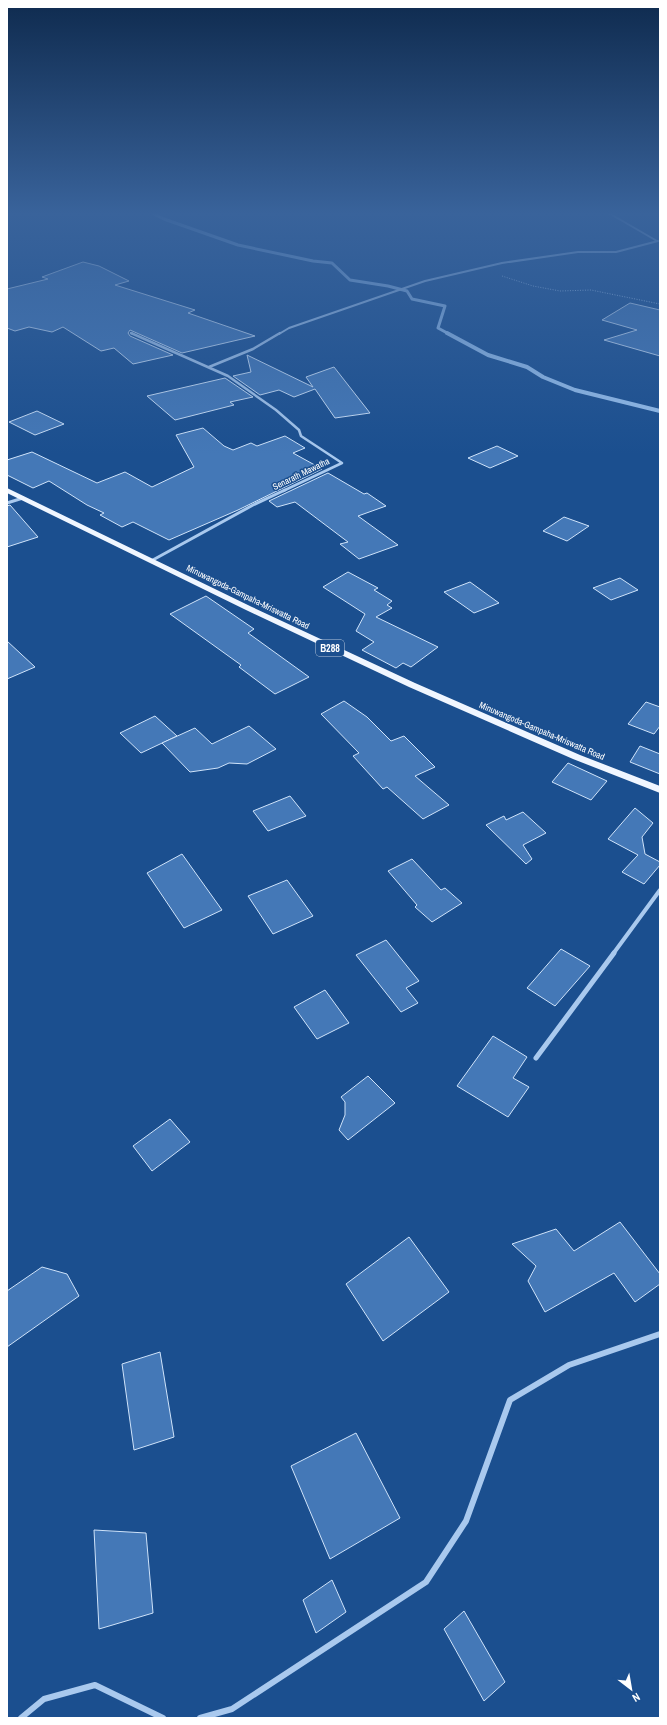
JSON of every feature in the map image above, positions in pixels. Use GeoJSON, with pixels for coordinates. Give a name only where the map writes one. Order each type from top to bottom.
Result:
{"type":"FeatureCollection","features":[{"type":"Feature","properties":{"kind":"main road","name":"Minuwangoda-Gampaha-Mriswatta Road"},"geometry":{"type":"LineString","coordinates":[[7,490],[293,631],[568,755],[660,790]]}},
{"type":"Feature","properties":{"kind":"street"},"geometry":{"type":"LineString","coordinates":[[209,367],[252,349],[289,328],[389,292]]}},
{"type":"Feature","properties":{"kind":"street","name":"Senarath Mawatha"},"geometry":{"type":"LineString","coordinates":[[131,333],[228,376],[276,410],[299,430],[301,436],[342,463],[253,505],[151,561]]}},
{"type":"Feature","properties":{"kind":"street"},"geometry":{"type":"LineString","coordinates":[[7,503],[23,498]]}},
{"type":"Feature","properties":{"kind":"street"},"geometry":{"type":"LineString","coordinates":[[536,1058],[660,890]]}},
{"type":"Feature","properties":{"kind":"street"},"geometry":{"type":"LineString","coordinates":[[200,1718],[232,1709],[426,1582],[466,1521],[510,1400],[569,1365],[660,1334]]}},
{"type":"Feature","properties":{"kind":"street"},"geometry":{"type":"LineString","coordinates":[[21,1718],[44,1699],[95,1685],[163,1718]]}},
{"type":"Feature","properties":{"kind":"path"},"geometry":{"type":"LineString","coordinates":[[603,292],[660,304]]}},
{"type":"Feature","properties":{"kind":"building"},"geometry":{"type":"Polygon","coordinates":[[[7,292],[139,292],[195,310],[188,313],[255,336],[182,353],[130,330],[128,333],[130,336],[173,355],[133,364],[114,348],[101,351],[63,327],[52,332],[29,327],[15,331],[7,328],[7,292]]]}},
{"type":"Feature","properties":{"kind":"building"},"geometry":{"type":"Polygon","coordinates":[[[630,303],[660,310],[660,356],[604,340],[637,330],[602,320],[630,303]]]}},
{"type":"Feature","properties":{"kind":"building"},"geometry":{"type":"Polygon","coordinates":[[[247,355],[313,387],[306,377],[334,367],[370,413],[335,418],[315,389],[294,397],[279,390],[260,395],[233,376],[251,372],[247,355]]]}},
{"type":"Feature","properties":{"kind":"building"},"geometry":{"type":"Polygon","coordinates":[[[225,378],[253,397],[230,402],[234,405],[175,420],[147,396],[225,378]]]}},
{"type":"Feature","properties":{"kind":"building"},"geometry":{"type":"Polygon","coordinates":[[[37,411],[64,424],[35,435],[9,422],[37,411]]]}},
{"type":"Feature","properties":{"kind":"building"},"geometry":{"type":"Polygon","coordinates":[[[203,428],[224,446],[233,450],[251,443],[257,446],[285,436],[305,448],[293,453],[322,469],[238,510],[169,540],[133,522],[122,527],[100,515],[104,513],[87,505],[49,481],[33,488],[7,475],[7,460],[32,452],[97,483],[125,472],[152,487],[194,467],[176,435],[203,428]]]}},
{"type":"Feature","properties":{"kind":"building"},"geometry":{"type":"Polygon","coordinates":[[[497,446],[518,456],[490,468],[468,458],[497,446]]]}},
{"type":"Feature","properties":{"kind":"building"},"geometry":{"type":"Polygon","coordinates":[[[328,473],[364,494],[367,493],[386,506],[358,516],[398,545],[359,559],[340,544],[348,542],[295,502],[277,507],[269,501],[328,473]]]}},
{"type":"Feature","properties":{"kind":"building"},"geometry":{"type":"Polygon","coordinates":[[[10,505],[38,537],[7,547],[7,506],[10,505]]]}},
{"type":"Feature","properties":{"kind":"building"},"geometry":{"type":"Polygon","coordinates":[[[564,517],[589,526],[567,541],[543,531],[564,517]]]}},
{"type":"Feature","properties":{"kind":"building"},"geometry":{"type":"Polygon","coordinates":[[[348,572],[378,588],[374,590],[392,601],[387,605],[392,608],[376,617],[438,647],[411,667],[403,663],[396,668],[362,650],[374,642],[356,631],[365,614],[323,587],[348,572]]]}},
{"type":"Feature","properties":{"kind":"building"},"geometry":{"type":"Polygon","coordinates":[[[620,578],[638,590],[611,600],[593,588],[620,578]]]}},
{"type":"Feature","properties":{"kind":"building"},"geometry":{"type":"Polygon","coordinates":[[[470,582],[499,603],[474,613],[444,592],[470,582]]]}},
{"type":"Feature","properties":{"kind":"building"},"geometry":{"type":"Polygon","coordinates":[[[206,596],[254,629],[248,633],[309,677],[275,694],[239,667],[241,665],[170,614],[206,596]]]}},
{"type":"Feature","properties":{"kind":"building"},"geometry":{"type":"Polygon","coordinates":[[[7,641],[35,667],[7,679],[7,641]]]}},
{"type":"Feature","properties":{"kind":"building"},"geometry":{"type":"Polygon","coordinates":[[[344,701],[367,717],[391,741],[404,736],[435,767],[415,776],[449,805],[423,819],[387,787],[383,789],[353,756],[359,753],[321,714],[344,701]]]}},
{"type":"Feature","properties":{"kind":"building"},"geometry":{"type":"Polygon","coordinates":[[[646,702],[660,707],[660,726],[654,734],[628,724],[646,702]]]}},
{"type":"Feature","properties":{"kind":"building"},"geometry":{"type":"Polygon","coordinates":[[[155,716],[177,736],[141,753],[120,733],[155,716]]]}},
{"type":"Feature","properties":{"kind":"building"},"geometry":{"type":"Polygon","coordinates":[[[249,726],[276,749],[247,764],[229,763],[218,768],[190,772],[162,743],[195,728],[212,744],[249,726]]]}},
{"type":"Feature","properties":{"kind":"building"},"geometry":{"type":"Polygon","coordinates":[[[640,746],[660,754],[660,774],[630,762],[640,746]]]}},
{"type":"Feature","properties":{"kind":"building"},"geometry":{"type":"Polygon","coordinates":[[[568,763],[607,781],[591,800],[552,782],[568,763]]]}},
{"type":"Feature","properties":{"kind":"building"},"geometry":{"type":"Polygon","coordinates":[[[290,796],[306,816],[268,831],[253,811],[290,796]]]}},
{"type":"Feature","properties":{"kind":"building"},"geometry":{"type":"Polygon","coordinates":[[[635,808],[653,823],[642,837],[645,854],[660,862],[660,865],[644,884],[622,872],[638,855],[608,839],[635,808]]]}},
{"type":"Feature","properties":{"kind":"building"},"geometry":{"type":"Polygon","coordinates":[[[523,812],[546,833],[523,845],[532,859],[526,864],[486,825],[504,816],[506,820],[523,812]]]}},
{"type":"Feature","properties":{"kind":"building"},"geometry":{"type":"Polygon","coordinates":[[[182,854],[222,910],[184,928],[147,873],[182,854]]]}},
{"type":"Feature","properties":{"kind":"building"},"geometry":{"type":"Polygon","coordinates":[[[412,859],[441,890],[445,888],[462,903],[432,922],[415,907],[417,905],[388,871],[412,859]]]}},
{"type":"Feature","properties":{"kind":"building"},"geometry":{"type":"Polygon","coordinates":[[[287,880],[313,916],[273,934],[248,896],[287,880]]]}},
{"type":"Feature","properties":{"kind":"building"},"geometry":{"type":"Polygon","coordinates":[[[386,940],[419,981],[406,988],[418,1003],[401,1012],[356,955],[386,940]]]}},
{"type":"Feature","properties":{"kind":"building"},"geometry":{"type":"Polygon","coordinates":[[[561,949],[590,966],[555,1006],[527,988],[561,949]]]}},
{"type":"Feature","properties":{"kind":"building"},"geometry":{"type":"Polygon","coordinates":[[[325,990],[349,1023],[317,1039],[294,1007],[325,990]]]}},
{"type":"Feature","properties":{"kind":"building"},"geometry":{"type":"Polygon","coordinates":[[[493,1036],[527,1057],[513,1078],[529,1087],[508,1117],[457,1086],[493,1036]]]}},
{"type":"Feature","properties":{"kind":"building"},"geometry":{"type":"Polygon","coordinates":[[[368,1076],[395,1103],[348,1140],[339,1130],[345,1115],[345,1102],[341,1097],[368,1076]]]}},
{"type":"Feature","properties":{"kind":"building"},"geometry":{"type":"Polygon","coordinates":[[[170,1119],[190,1142],[152,1171],[133,1146],[170,1119]]]}},
{"type":"Feature","properties":{"kind":"building"},"geometry":{"type":"Polygon","coordinates":[[[620,1222],[660,1274],[660,1284],[635,1302],[614,1273],[545,1312],[528,1281],[536,1266],[512,1244],[556,1229],[574,1251],[620,1222]]]}},
{"type":"Feature","properties":{"kind":"building"},"geometry":{"type":"Polygon","coordinates":[[[409,1237],[449,1292],[383,1341],[346,1284],[409,1237]]]}},
{"type":"Feature","properties":{"kind":"building"},"geometry":{"type":"Polygon","coordinates":[[[42,1267],[67,1274],[79,1296],[7,1347],[7,1291],[42,1267]]]}},
{"type":"Feature","properties":{"kind":"building"},"geometry":{"type":"Polygon","coordinates":[[[160,1352],[174,1437],[134,1450],[122,1364],[160,1352]]]}},
{"type":"Feature","properties":{"kind":"building"},"geometry":{"type":"Polygon","coordinates":[[[356,1433],[400,1518],[330,1559],[291,1466],[356,1433]]]}},
{"type":"Feature","properties":{"kind":"building"},"geometry":{"type":"Polygon","coordinates":[[[94,1530],[146,1533],[153,1613],[99,1629],[94,1530]]]}},
{"type":"Feature","properties":{"kind":"building"},"geometry":{"type":"Polygon","coordinates":[[[332,1580],[346,1612],[316,1633],[303,1600],[332,1580]]]}},
{"type":"Feature","properties":{"kind":"building"},"geometry":{"type":"Polygon","coordinates":[[[464,1611],[505,1682],[484,1701],[444,1629],[464,1611]]]}},
{"type":"Feature","properties":{"kind":"waterway"},"geometry":{"type":"LineString","coordinates":[[408,292],[412,299],[445,306],[438,328],[449,334]]}},
{"type":"Feature","properties":{"kind":"waterway"},"geometry":{"type":"LineString","coordinates":[[447,333],[488,355],[527,367],[543,377],[575,390],[660,411]]}}]}
